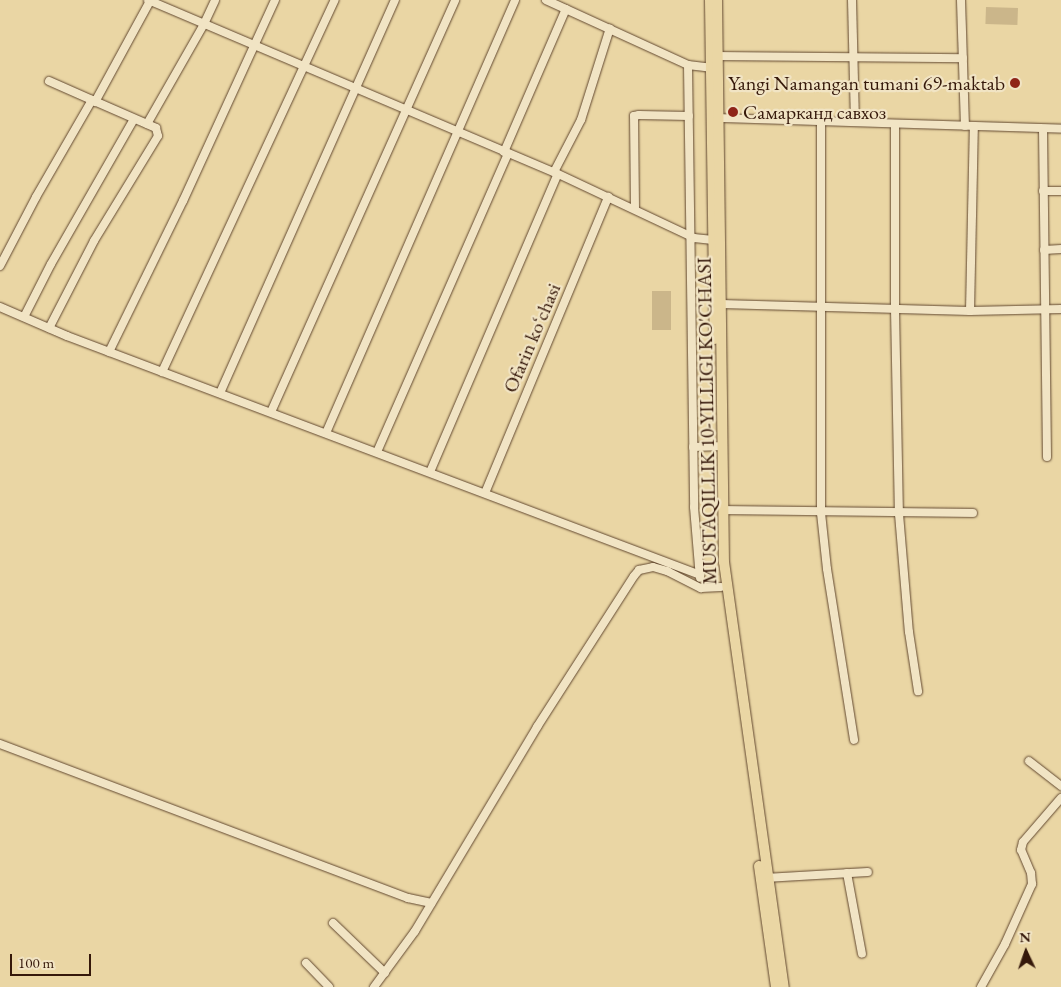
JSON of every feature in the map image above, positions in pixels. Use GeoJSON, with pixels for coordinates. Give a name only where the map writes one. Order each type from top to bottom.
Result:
{"type":"FeatureCollection","features":[{"type":"Feature","properties":{"kind":"main road","name":"MUSTAQILLIK 10-YILLIGI KO'CHASI"},"geometry":{"type":"LineString","coordinates":[[710,0],[710,239],[718,561],[764,878],[784,987]]}},
{"type":"Feature","properties":{"kind":"main road","name":"MUSTAQILLIK 10-YILLIGI KO'CHASI"},"geometry":{"type":"LineString","coordinates":[[717,0],[725,570],[776,987]]}},
{"type":"Feature","properties":{"kind":"street"},"geometry":{"type":"LineString","coordinates":[[0,266],[36,197],[94,101],[149,0],[160,2],[204,24],[556,174],[692,237],[710,239]]}},
{"type":"Feature","properties":{"kind":"street"},"geometry":{"type":"LineString","coordinates":[[147,124],[204,24],[215,0]]}},
{"type":"Feature","properties":{"kind":"street"},"geometry":{"type":"LineString","coordinates":[[109,352],[275,0]]}},
{"type":"Feature","properties":{"kind":"street"},"geometry":{"type":"LineString","coordinates":[[162,372],[306,66],[335,0]]}},
{"type":"Feature","properties":{"kind":"street"},"geometry":{"type":"LineString","coordinates":[[220,393],[395,0]]}},
{"type":"Feature","properties":{"kind":"street"},"geometry":{"type":"LineString","coordinates":[[271,412],[455,0]]}},
{"type":"Feature","properties":{"kind":"street"},"geometry":{"type":"LineString","coordinates":[[326,433],[515,0]]}},
{"type":"Feature","properties":{"kind":"street"},"geometry":{"type":"LineString","coordinates":[[546,0],[688,65],[711,68]]}},
{"type":"Feature","properties":{"kind":"street"},"geometry":{"type":"LineString","coordinates":[[852,0],[855,122]]}},
{"type":"Feature","properties":{"kind":"street"},"geometry":{"type":"LineString","coordinates":[[961,0],[965,126]]}},
{"type":"Feature","properties":{"kind":"street"},"geometry":{"type":"LineString","coordinates":[[377,452],[566,9]]}},
{"type":"Feature","properties":{"kind":"street"},"geometry":{"type":"LineString","coordinates":[[430,472],[556,174],[581,120],[610,28]]}},
{"type":"Feature","properties":{"kind":"street"},"geometry":{"type":"LineString","coordinates":[[718,56],[962,58]]}},
{"type":"Feature","properties":{"kind":"street"},"geometry":{"type":"LineString","coordinates":[[688,65],[692,237],[694,507],[701,588]]}},
{"type":"Feature","properties":{"kind":"street"},"geometry":{"type":"LineString","coordinates":[[49,81],[156,128],[158,136],[94,241],[49,328]]}},
{"type":"Feature","properties":{"kind":"street"},"geometry":{"type":"LineString","coordinates":[[634,210],[634,116],[689,116]]}},
{"type":"Feature","properties":{"kind":"street"},"geometry":{"type":"LineString","coordinates":[[719,118],[1061,129]]}},
{"type":"Feature","properties":{"kind":"street"},"geometry":{"type":"LineString","coordinates":[[24,317],[51,264],[134,119]]}},
{"type":"Feature","properties":{"kind":"street"},"geometry":{"type":"LineString","coordinates":[[821,121],[821,513],[827,569],[854,740]]}},
{"type":"Feature","properties":{"kind":"street"},"geometry":{"type":"LineString","coordinates":[[895,124],[895,309],[899,514],[909,632],[918,691]]}},
{"type":"Feature","properties":{"kind":"street"},"geometry":{"type":"LineString","coordinates":[[970,311],[974,126]]}},
{"type":"Feature","properties":{"kind":"street"},"geometry":{"type":"LineString","coordinates":[[1043,129],[1047,457]]}},
{"type":"Feature","properties":{"kind":"street"},"geometry":{"type":"LineString","coordinates":[[1043,191],[1061,191]]}},
{"type":"Feature","properties":{"kind":"street","name":"Ofarin koʻchasi"},"geometry":{"type":"LineString","coordinates":[[485,493],[608,197]]}},
{"type":"Feature","properties":{"kind":"street"},"geometry":{"type":"LineString","coordinates":[[1044,250],[1061,250]]}},
{"type":"Feature","properties":{"kind":"street"},"geometry":{"type":"LineString","coordinates":[[722,304],[970,311],[1061,309]]}},
{"type":"Feature","properties":{"kind":"street"},"geometry":{"type":"LineString","coordinates":[[0,307],[109,352],[700,575]]}},
{"type":"Feature","properties":{"kind":"street"},"geometry":{"type":"LineString","coordinates":[[693,447],[714,447]]}},
{"type":"Feature","properties":{"kind":"street"},"geometry":{"type":"LineString","coordinates":[[724,510],[899,514],[973,513]]}},
{"type":"Feature","properties":{"kind":"street"},"geometry":{"type":"LineString","coordinates":[[377,986],[401,954],[537,727],[639,570],[653,567],[667,571],[701,588],[721,587]]}},
{"type":"Feature","properties":{"kind":"street"},"geometry":{"type":"LineString","coordinates":[[0,744],[408,898],[431,903]]}},
{"type":"Feature","properties":{"kind":"street"},"geometry":{"type":"LineString","coordinates":[[1029,761],[1061,786]]}},
{"type":"Feature","properties":{"kind":"street"},"geometry":{"type":"LineString","coordinates":[[981,987],[1005,944],[1030,889],[1032,880],[1021,850],[1023,842],[1061,798]]}},
{"type":"Feature","properties":{"kind":"street"},"geometry":{"type":"LineString","coordinates":[[764,878],[868,872]]}},
{"type":"Feature","properties":{"kind":"street"},"geometry":{"type":"LineString","coordinates":[[847,873],[862,954]]}},
{"type":"Feature","properties":{"kind":"street"},"geometry":{"type":"LineString","coordinates":[[333,923],[386,973]]}},
{"type":"Feature","properties":{"kind":"street"},"geometry":{"type":"LineString","coordinates":[[306,963],[330,987]]}},
{"type":"Feature","properties":{"kind":"shaded area"},"geometry":{"type":"Polygon","coordinates":[[[986,7],[1018,8],[1017,25],[985,24],[986,7]]]}},
{"type":"Feature","properties":{"kind":"shaded area"},"geometry":{"type":"Polygon","coordinates":[[[652,291],[671,291],[671,330],[652,330],[652,291]]]}},
{"type":"Feature","properties":{"kind":"place","name":"Yangi Namangan tumani 69-maktab"},"geometry":{"type":"Point","coordinates":[1015,83]}},
{"type":"Feature","properties":{"kind":"place","name":"Самарканд савхоз"},"geometry":{"type":"Point","coordinates":[733,112]}}]}
